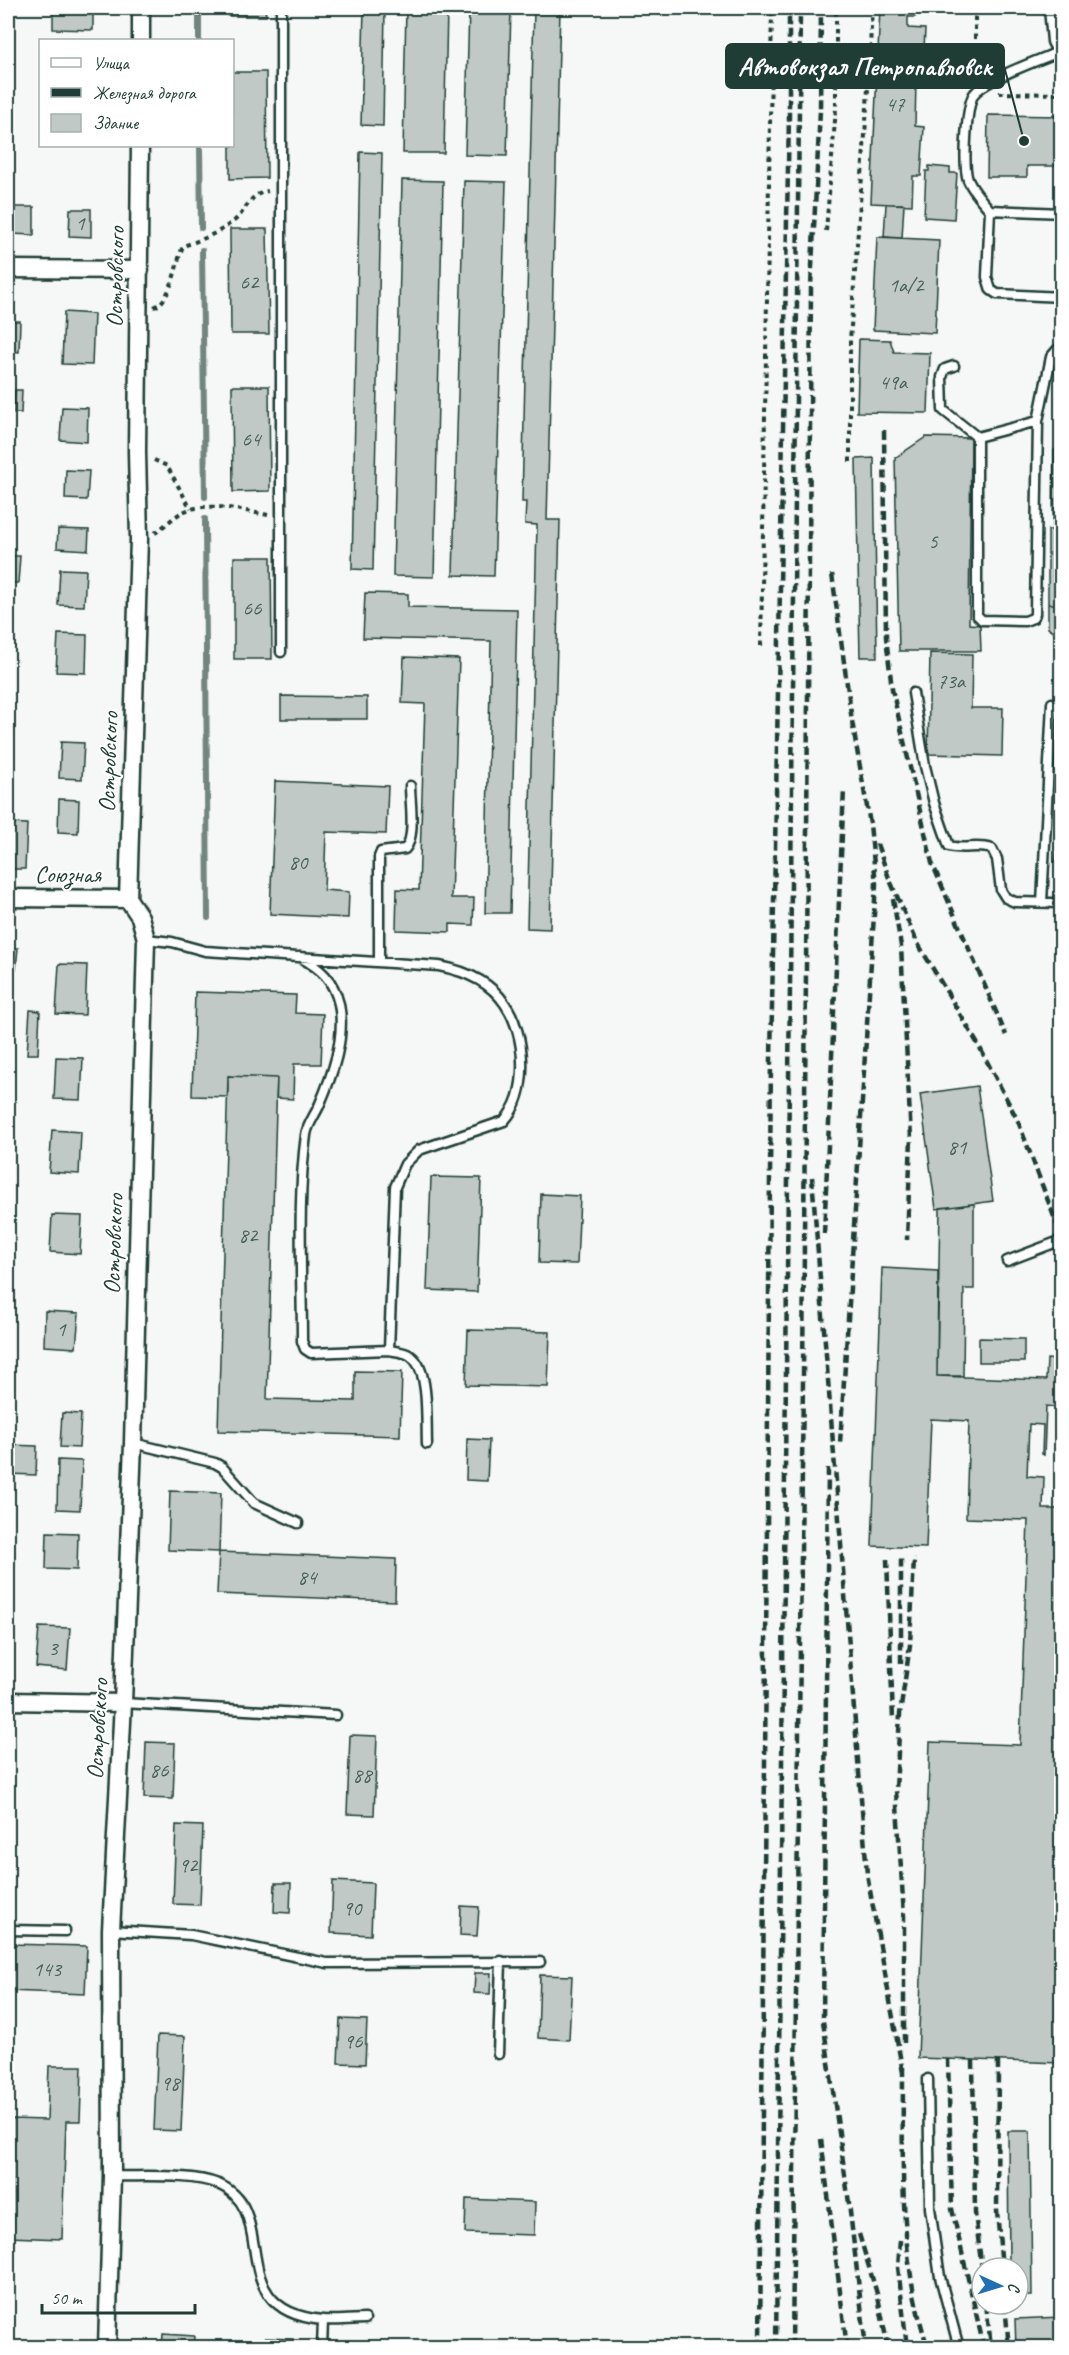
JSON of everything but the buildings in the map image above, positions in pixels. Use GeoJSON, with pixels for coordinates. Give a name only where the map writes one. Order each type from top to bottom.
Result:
{"type":"FeatureCollection","features":[{"type":"Feature","properties":{"kind":"street"},"geometry":{"type":"LineString","coordinates":[[141,8],[141,39]]}},
{"type":"Feature","properties":{"kind":"street"},"geometry":{"type":"LineString","coordinates":[[1053,8],[1056,41],[1061,51]]}},
{"type":"Feature","properties":{"kind":"street","name":"Островского"},"geometry":{"type":"LineString","coordinates":[[107,2348],[112,2176],[111,1930],[133,1443],[146,939],[140,917],[129,899],[139,539],[137,452],[140,147]]}},
{"type":"Feature","properties":{"kind":"street"},"geometry":{"type":"LineString","coordinates":[[8,269],[140,270]]}},
{"type":"Feature","properties":{"kind":"street","name":"Союзная"},"geometry":{"type":"LineString","coordinates":[[8,898],[129,899]]}},
{"type":"Feature","properties":{"kind":"street"},"geometry":{"type":"LineString","coordinates":[[8,1701],[123,1703]]}},
{"type":"Feature","properties":{"kind":"lane"},"geometry":{"type":"LineString","coordinates":[[281,8],[281,652]]}},
{"type":"Feature","properties":{"kind":"lane"},"geometry":{"type":"LineString","coordinates":[[1061,51],[987,84],[974,93],[969,106],[966,164],[972,189],[990,210],[987,277],[991,290],[1005,295],[1062,297]]}},
{"type":"Feature","properties":{"kind":"lane"},"geometry":{"type":"LineString","coordinates":[[990,210],[1062,213]]}},
{"type":"Feature","properties":{"kind":"lane"},"geometry":{"type":"LineString","coordinates":[[977,436],[977,615],[986,620],[1029,620],[1033,618],[1036,609],[1038,421],[1051,357],[1062,348]]}},
{"type":"Feature","properties":{"kind":"lane"},"geometry":{"type":"LineString","coordinates":[[954,366],[945,369],[942,377],[942,406],[949,417],[977,436],[1038,421]]}},
{"type":"Feature","properties":{"kind":"lane"},"geometry":{"type":"LineString","coordinates":[[913,693],[925,766],[947,842],[953,847],[981,846],[992,849],[997,860],[1001,890],[1006,898],[1015,902],[1062,903]]}},
{"type":"Feature","properties":{"kind":"lane"},"geometry":{"type":"LineString","coordinates":[[1042,903],[1052,703]]}},
{"type":"Feature","properties":{"kind":"lane"},"geometry":{"type":"LineString","coordinates":[[379,962],[379,857],[381,852],[405,849],[409,845],[411,836],[410,786]]}},
{"type":"Feature","properties":{"kind":"lane"},"geometry":{"type":"LineString","coordinates":[[146,939],[172,942],[205,951],[453,969],[491,988],[506,1005],[520,1047],[523,1082],[513,1111],[504,1121],[419,1150],[405,1164],[395,1187],[389,1350]]}},
{"type":"Feature","properties":{"kind":"lane"},"geometry":{"type":"LineString","coordinates":[[300,957],[322,970],[328,978],[339,1004],[341,1021],[335,1061],[306,1132],[302,1186],[302,1341],[305,1349],[311,1353],[389,1350],[405,1353],[414,1359],[422,1372],[427,1444]]}},
{"type":"Feature","properties":{"kind":"lane"},"geometry":{"type":"LineString","coordinates":[[1007,1261],[1062,1240]]}},
{"type":"Feature","properties":{"kind":"lane"},"geometry":{"type":"LineString","coordinates":[[133,1443],[215,1463],[222,1467],[254,1503],[298,1523]]}},
{"type":"Feature","properties":{"kind":"lane"},"geometry":{"type":"LineString","coordinates":[[123,1703],[336,1715]]}},
{"type":"Feature","properties":{"kind":"lane"},"geometry":{"type":"LineString","coordinates":[[8,1930],[65,1931]]}},
{"type":"Feature","properties":{"kind":"lane"},"geometry":{"type":"LineString","coordinates":[[111,1930],[191,1935],[327,1963],[540,1962]]}},
{"type":"Feature","properties":{"kind":"lane"},"geometry":{"type":"LineString","coordinates":[[498,2054],[501,1961]]}},
{"type":"Feature","properties":{"kind":"lane"},"geometry":{"type":"LineString","coordinates":[[928,2079],[930,2208],[940,2277],[959,2348]]}},
{"type":"Feature","properties":{"kind":"lane"},"geometry":{"type":"LineString","coordinates":[[112,2176],[191,2179],[219,2184],[243,2206],[251,2226],[258,2272],[271,2301],[287,2310],[323,2320],[365,2319]]}},
{"type":"Feature","properties":{"kind":"lane"},"geometry":{"type":"LineString","coordinates":[[322,2348],[323,2320]]}},
{"type":"Feature","properties":{"kind":"path"},"geometry":{"type":"LineString","coordinates":[[761,646],[772,8]]}},
{"type":"Feature","properties":{"kind":"path"},"geometry":{"type":"LineString","coordinates":[[826,231],[836,108],[836,8]]}},
{"type":"Feature","properties":{"kind":"path"},"geometry":{"type":"LineString","coordinates":[[850,462],[850,340],[872,8]]}},
{"type":"Feature","properties":{"kind":"path"},"geometry":{"type":"LineString","coordinates":[[975,8],[974,93],[1062,94]]}},
{"type":"Feature","properties":{"kind":"path"},"geometry":{"type":"LineString","coordinates":[[139,307],[151,308],[160,305],[167,297],[183,246],[211,237],[237,219],[251,198],[281,188]]}},
{"type":"Feature","properties":{"kind":"path"},"geometry":{"type":"LineString","coordinates":[[137,452],[167,466],[191,509]]}},
{"type":"Feature","properties":{"kind":"path"},"geometry":{"type":"LineString","coordinates":[[139,539],[151,535],[183,511],[191,509],[214,506],[281,518]]}},
{"type":"Feature","properties":{"kind":"waterway"},"geometry":{"type":"LineString","coordinates":[[199,8],[199,39]]}},
{"type":"Feature","properties":{"kind":"waterway"},"geometry":{"type":"LineString","coordinates":[[200,147],[201,228]]}},
{"type":"Feature","properties":{"kind":"waterway"},"geometry":{"type":"LineString","coordinates":[[202,250],[205,497]]}},
{"type":"Feature","properties":{"kind":"waterway"},"geometry":{"type":"LineString","coordinates":[[205,519],[208,918]]}},
{"type":"Feature","properties":{"kind":"railway"},"geometry":{"type":"LineString","coordinates":[[760,2348],[771,1059],[789,115],[789,8]]}},
{"type":"Feature","properties":{"kind":"railway"},"geometry":{"type":"LineString","coordinates":[[776,2348],[800,8]]}},
{"type":"Feature","properties":{"kind":"railway"},"geometry":{"type":"LineString","coordinates":[[792,2348],[803,1379],[811,286],[820,110],[821,8]]}},
{"type":"Feature","properties":{"kind":"railway"},"geometry":{"type":"LineString","coordinates":[[884,430],[886,637],[892,689],[932,863],[1006,1035]]}},
{"type":"Feature","properties":{"kind":"railway"},"geometry":{"type":"LineString","coordinates":[[832,574],[852,721],[870,824],[876,884],[840,1443]]}},
{"type":"Feature","properties":{"kind":"railway"},"geometry":{"type":"LineString","coordinates":[[824,1234],[844,789]]}},
{"type":"Feature","properties":{"kind":"railway"},"geometry":{"type":"LineString","coordinates":[[877,844],[917,942],[979,1046],[1018,1121],[1062,1238]]}},
{"type":"Feature","properties":{"kind":"railway"},"geometry":{"type":"LineString","coordinates":[[893,899],[901,946],[911,1138],[907,1240]]}},
{"type":"Feature","properties":{"kind":"railway"},"geometry":{"type":"LineString","coordinates":[[812,1177],[867,1874],[903,2073]]}},
{"type":"Feature","properties":{"kind":"railway"},"geometry":{"type":"LineString","coordinates":[[828,1468],[823,2021],[849,2203],[866,2348]]}},
{"type":"Feature","properties":{"kind":"railway"},"geometry":{"type":"LineString","coordinates":[[901,1557],[901,1663]]}},
{"type":"Feature","properties":{"kind":"railway"},"geometry":{"type":"LineString","coordinates":[[904,2043],[904,1916],[896,1790],[900,1714],[910,1645],[914,1558]]}},
{"type":"Feature","properties":{"kind":"railway"},"geometry":{"type":"LineString","coordinates":[[887,1559],[893,1720]]}},
{"type":"Feature","properties":{"kind":"railway"},"geometry":{"type":"LineString","coordinates":[[948,2059],[952,2209],[984,2348]]}},
{"type":"Feature","properties":{"kind":"railway"},"geometry":{"type":"LineString","coordinates":[[973,2060],[975,2213],[980,2256]]}},
{"type":"Feature","properties":{"kind":"railway"},"geometry":{"type":"LineString","coordinates":[[998,2061],[997,2211],[1001,2256]]}},
{"type":"Feature","properties":{"kind":"railway"},"geometry":{"type":"LineString","coordinates":[[903,2067],[903,2173],[907,2244],[918,2314],[928,2348]]}},
{"type":"Feature","properties":{"kind":"railway"},"geometry":{"type":"LineString","coordinates":[[821,2139],[847,2348]]}},
{"type":"Feature","properties":{"kind":"railway"},"geometry":{"type":"LineString","coordinates":[[859,2234],[878,2297],[888,2348]]}},
{"type":"Feature","properties":{"kind":"railway"},"geometry":{"type":"LineString","coordinates":[[900,2240],[898,2267],[907,2348]]}},
{"type":"Feature","properties":{"kind":"railway"},"geometry":{"type":"LineString","coordinates":[[987,2316],[991,2346]]}},
{"type":"Feature","properties":{"kind":"railway"},"geometry":{"type":"LineString","coordinates":[[1006,2316],[1009,2348]]}},
{"type":"Feature","properties":{"kind":"place","name":"Автовокзал Петропавловск"},"geometry":{"type":"Point","coordinates":[1024,141]}}]}
